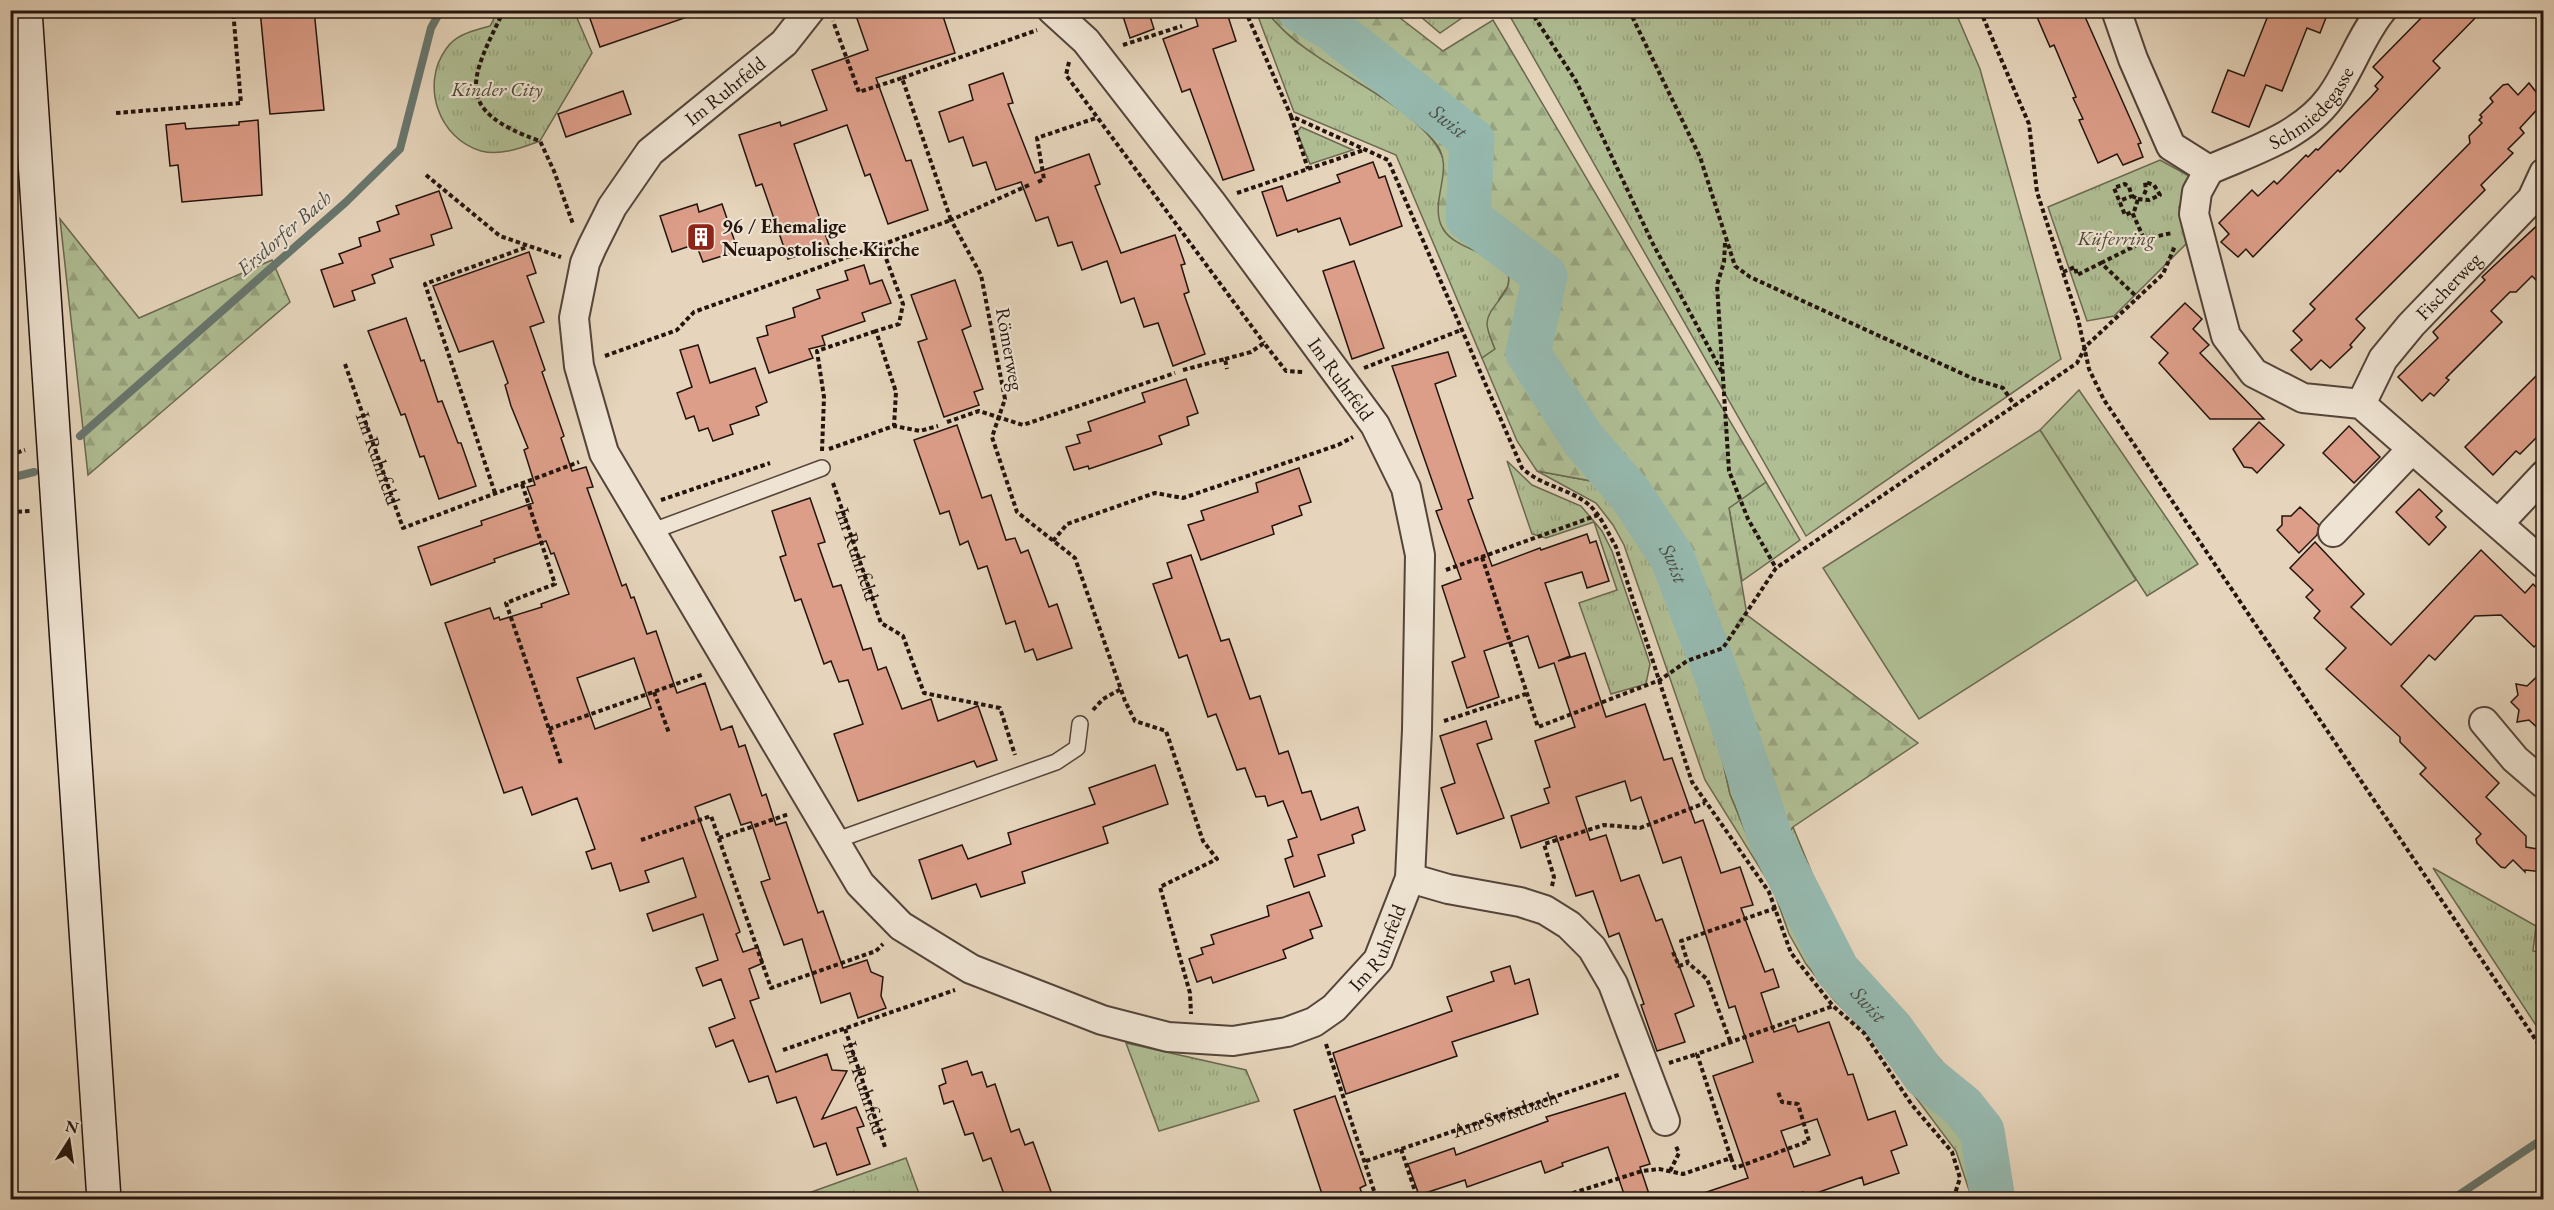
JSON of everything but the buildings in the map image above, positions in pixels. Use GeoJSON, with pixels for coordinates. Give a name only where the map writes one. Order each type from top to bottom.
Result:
{"type":"FeatureCollection","features":[{"type":"Feature","properties":{"kind":"main road"},"geometry":{"type":"LineString","coordinates":[[25,10],[104,1200]]}},
{"type":"Feature","properties":{"kind":"street","name":"Im Ruhrfeld"},"geometry":{"type":"LineString","coordinates":[[810,10],[784,43],[650,152],[612,207],[588,255],[574,318],[579,366],[604,453],[860,884],[901,926],[971,969],[1102,1020],[1168,1037],[1192,1039],[1233,1041],[1287,1032],[1314,1022],[1334,1008],[1378,960],[1410,878],[1417,730],[1420,555],[1406,488],[1375,425],[1211,202],[1092,49],[1057,15]]}},
{"type":"Feature","properties":{"kind":"street"},"geometry":{"type":"LineString","coordinates":[[2116,10],[2133,59],[2171,146],[2208,170],[2197,192],[2194,214],[2184,229],[2226,336],[2254,374],[2303,398],[2361,404],[2544,564]]}},
{"type":"Feature","properties":{"kind":"street","name":"Schmiedegasse"},"geometry":{"type":"LineString","coordinates":[[2208,170],[2278,139],[2311,119],[2331,97],[2362,38],[2382,10]]}},
{"type":"Feature","properties":{"kind":"street","name":"Fischerweg"},"geometry":{"type":"LineString","coordinates":[[2361,404],[2383,359],[2411,325],[2532,199],[2544,173]]}},
{"type":"Feature","properties":{"kind":"street"},"geometry":{"type":"LineString","coordinates":[[2333,532],[2412,449]]}},
{"type":"Feature","properties":{"kind":"street"},"geometry":{"type":"LineString","coordinates":[[2499,523],[2544,475]]}},
{"type":"Feature","properties":{"kind":"street"},"geometry":{"type":"LineString","coordinates":[[2484,722],[2515,759],[2544,784]]}},
{"type":"Feature","properties":{"kind":"street"},"geometry":{"type":"LineString","coordinates":[[1410,878],[1448,889],[1520,902],[1545,910],[1569,925],[1593,948],[1613,984],[1665,1121]]}},
{"type":"Feature","properties":{"kind":"lane"},"geometry":{"type":"LineString","coordinates":[[643,520],[826,468]]}},
{"type":"Feature","properties":{"kind":"lane"},"geometry":{"type":"LineString","coordinates":[[834,841],[1056,762],[1077,748],[1080,724]]}},
{"type":"Feature","properties":{"kind":"path"},"geometry":{"type":"LineString","coordinates":[[116,112],[241,103],[233,10]]}},
{"type":"Feature","properties":{"kind":"path"},"geometry":{"type":"LineString","coordinates":[[504,10],[476,71],[475,93],[485,113],[499,124],[540,141],[554,171],[577,234],[588,255]]}},
{"type":"Feature","properties":{"kind":"path"},"geometry":{"type":"LineString","coordinates":[[830,10],[855,87],[859,92],[902,78],[1057,15]]}},
{"type":"Feature","properties":{"kind":"path"},"geometry":{"type":"LineString","coordinates":[[1245,10],[1291,116],[1308,169]]}},
{"type":"Feature","properties":{"kind":"path"},"geometry":{"type":"LineString","coordinates":[[1530,10],[1576,81],[1653,244],[1723,374]]}},
{"type":"Feature","properties":{"kind":"path"},"geometry":{"type":"LineString","coordinates":[[1629,10],[1700,158],[1717,204],[1725,242],[1735,266],[1750,278],[1974,379],[2002,388],[2015,406]]}},
{"type":"Feature","properties":{"kind":"path"},"geometry":{"type":"LineString","coordinates":[[1980,10],[2029,124],[2037,192],[2086,346],[2089,369],[2104,400],[2544,1052]]}},
{"type":"Feature","properties":{"kind":"path"},"geometry":{"type":"LineString","coordinates":[[1182,26],[1115,48],[1072,51],[1066,75],[1286,371],[1335,371],[1373,363],[1461,330]]}},
{"type":"Feature","properties":{"kind":"path"},"geometry":{"type":"LineString","coordinates":[[902,78],[951,220]]}},
{"type":"Feature","properties":{"kind":"path"},"geometry":{"type":"LineString","coordinates":[[1291,116],[1388,160],[1522,468],[1534,479],[1588,504],[1598,515],[1616,547],[1692,782],[1769,892],[1791,953],[1833,1006],[1864,1033],[1912,1105],[1952,1152],[1960,1178],[1953,1200]]}},
{"type":"Feature","properties":{"kind":"path"},"geometry":{"type":"LineString","coordinates":[[1038,182],[1044,179],[1037,138],[1096,118]]}},
{"type":"Feature","properties":{"kind":"path"},"geometry":{"type":"LineString","coordinates":[[1211,202],[1365,150]]}},
{"type":"Feature","properties":{"kind":"path"},"geometry":{"type":"LineString","coordinates":[[426,175],[500,236],[527,247],[588,255]]}},
{"type":"Feature","properties":{"kind":"path"},"geometry":{"type":"LineString","coordinates":[[2119,201],[2133,196],[2141,198],[2150,200],[2160,195],[2154,185],[2145,182],[2146,190],[2141,198],[2133,215]]}},
{"type":"Feature","properties":{"kind":"path"},"geometry":{"type":"LineString","coordinates":[[2133,196],[2125,184],[2114,188],[2125,214],[2132,212],[2144,239]]}},
{"type":"Feature","properties":{"kind":"path"},"geometry":{"type":"LineString","coordinates":[[579,366],[677,330],[694,312],[951,220],[1029,185]]}},
{"type":"Feature","properties":{"kind":"path","name":"Römerweg"},"geometry":{"type":"LineString","coordinates":[[951,220],[981,275],[1005,399],[992,437],[1017,512],[1075,558],[1125,701],[1135,721],[1166,731],[1203,841],[1217,859],[1160,886],[1190,993],[1192,1039]]}},
{"type":"Feature","properties":{"kind":"path"},"geometry":{"type":"LineString","coordinates":[[2063,272],[2075,267],[2077,275],[2145,241],[2144,239],[2184,229]]}},
{"type":"Feature","properties":{"kind":"path"},"geometry":{"type":"LineString","coordinates":[[1482,557],[1538,727],[1660,680],[1687,661],[1723,648],[1776,568],[2077,363],[2086,346],[2163,274],[2184,229]]}},
{"type":"Feature","properties":{"kind":"path"},"geometry":{"type":"LineString","coordinates":[[1725,242],[1724,262],[1717,285],[1729,471],[1748,519],[1776,568]]}},
{"type":"Feature","properties":{"kind":"path"},"geometry":{"type":"LineString","coordinates":[[822,451],[824,397],[818,351],[899,324],[903,304],[881,245]]}},
{"type":"Feature","properties":{"kind":"path"},"geometry":{"type":"LineString","coordinates":[[495,493],[425,284],[527,247]]}},
{"type":"Feature","properties":{"kind":"path"},"geometry":{"type":"LineString","coordinates":[[2101,263],[2138,298]]}},
{"type":"Feature","properties":{"kind":"path"},"geometry":{"type":"LineString","coordinates":[[876,332],[896,392],[894,426]]}},
{"type":"Feature","properties":{"kind":"path"},"geometry":{"type":"LineString","coordinates":[[1183,370],[1251,352],[1264,343]]}},
{"type":"Feature","properties":{"kind":"path"},"geometry":{"type":"LineString","coordinates":[[1225,359],[1227,369]]}},
{"type":"Feature","properties":{"kind":"path","name":"Im Ruhrfeld"},"geometry":{"type":"LineString","coordinates":[[345,364],[403,528],[604,453]]}},
{"type":"Feature","properties":{"kind":"path"},"geometry":{"type":"LineString","coordinates":[[947,422],[979,411],[1023,425],[1175,373]]}},
{"type":"Feature","properties":{"kind":"path"},"geometry":{"type":"LineString","coordinates":[[1053,541],[1067,524],[1155,493],[1183,498],[1338,445],[1375,425]]}},
{"type":"Feature","properties":{"kind":"path"},"geometry":{"type":"LineString","coordinates":[[814,449],[822,451],[894,426],[920,431],[938,426]]}},
{"type":"Feature","properties":{"kind":"path","name":"Im Ruhrfeld"},"geometry":{"type":"LineString","coordinates":[[822,451],[881,623],[903,636],[924,693],[999,708],[1022,773]]}},
{"type":"Feature","properties":{"kind":"path"},"geometry":{"type":"LineString","coordinates":[[643,520],[780,460]]}},
{"type":"Feature","properties":{"kind":"path"},"geometry":{"type":"LineString","coordinates":[[522,484],[555,584],[506,603],[561,764]]}},
{"type":"Feature","properties":{"kind":"path"},"geometry":{"type":"LineString","coordinates":[[1420,580],[1598,515]]}},
{"type":"Feature","properties":{"kind":"path"},"geometry":{"type":"LineString","coordinates":[[549,729],[730,665]]}},
{"type":"Feature","properties":{"kind":"path"},"geometry":{"type":"LineString","coordinates":[[1080,724],[1103,699],[1120,689]]}},
{"type":"Feature","properties":{"kind":"path"},"geometry":{"type":"LineString","coordinates":[[654,693],[669,733]]}},
{"type":"Feature","properties":{"kind":"path"},"geometry":{"type":"LineString","coordinates":[[1417,730],[1526,694]]}},
{"type":"Feature","properties":{"kind":"path"},"geometry":{"type":"LineString","coordinates":[[1545,910],[1554,877],[1544,844],[1604,825],[1640,828],[1705,803]]}},
{"type":"Feature","properties":{"kind":"path"},"geometry":{"type":"LineString","coordinates":[[719,838],[813,806]]}},
{"type":"Feature","properties":{"kind":"path"},"geometry":{"type":"LineString","coordinates":[[641,840],[711,816],[771,988],[876,951],[901,926]]}},
{"type":"Feature","properties":{"kind":"path"},"geometry":{"type":"LineString","coordinates":[[1730,1041],[1707,979],[1688,963],[1681,941],[1776,908]]}},
{"type":"Feature","properties":{"kind":"path"},"geometry":{"type":"LineString","coordinates":[[1673,952],[1679,966],[1688,963]]}},
{"type":"Feature","properties":{"kind":"path","name":"Im Ruhrfeld"},"geometry":{"type":"LineString","coordinates":[[783,1050],[960,988],[971,969]]}},
{"type":"Feature","properties":{"kind":"path"},"geometry":{"type":"LineString","coordinates":[[1778,1092],[1782,1102],[1798,1104],[1809,1141],[1735,1168],[1697,1053],[1833,1006]]}},
{"type":"Feature","properties":{"kind":"path"},"geometry":{"type":"LineString","coordinates":[[1314,1022],[1326,1043],[1377,1200]]}},
{"type":"Feature","properties":{"kind":"path","name":"Im Ruhrfeld"},"geometry":{"type":"LineString","coordinates":[[845,1029],[885,1147]]}},
{"type":"Feature","properties":{"kind":"path","name":"Am Swistbach"},"geometry":{"type":"LineString","coordinates":[[1366,1161],[1643,1067]]}},
{"type":"Feature","properties":{"kind":"path"},"geometry":{"type":"LineString","coordinates":[[1401,1149],[1418,1200]]}},
{"type":"Feature","properties":{"kind":"path"},"geometry":{"type":"LineString","coordinates":[[1551,1200],[1642,1171],[1659,1169],[1683,1174],[1731,1158]]}},
{"type":"Feature","properties":{"kind":"green space","name":"Kinder City"},"geometry":{"type":"Polygon","coordinates":[[[498,11],[574,11],[592,53],[540,141],[496,153],[481,151],[466,145],[454,135],[438,109],[435,78],[438,63],[450,44],[465,34],[490,26],[498,11]]]}},
{"type":"Feature","properties":{"kind":"green space"},"geometry":{"type":"Polygon","coordinates":[[[1256,11],[1266,11],[1298,43],[1406,114],[1426,132],[1439,150],[1445,173],[1438,204],[1483,256],[1502,264],[1509,276],[1508,286],[1499,299],[1490,336],[1495,349],[1482,358],[1396,155],[1294,112],[1256,11]]]}},
{"type":"Feature","properties":{"kind":"green space"},"geometry":{"type":"Polygon","coordinates":[[[1266,11],[1391,11],[1443,51],[1493,20],[1766,482],[1729,508],[1747,615],[1918,743],[1793,827],[1762,871],[1730,794],[1717,736],[1657,572],[1642,539],[1602,483],[1537,471],[1517,441],[1482,358],[1495,349],[1489,333],[1488,317],[1507,288],[1508,275],[1497,262],[1458,243],[1443,229],[1438,207],[1443,173],[1441,151],[1415,122],[1304,47],[1266,11]]]}},
{"type":"Feature","properties":{"kind":"green space"},"geometry":{"type":"Polygon","coordinates":[[[1414,11],[1472,11],[1440,33],[1414,11]]]}},
{"type":"Feature","properties":{"kind":"green space"},"geometry":{"type":"Polygon","coordinates":[[[1507,11],[1955,11],[1980,69],[2061,359],[1806,536],[1507,11]]]}},
{"type":"Feature","properties":{"kind":"green space"},"geometry":{"type":"Polygon","coordinates":[[[1301,127],[1353,150],[1310,164],[1297,132],[1301,127]]]}},
{"type":"Feature","properties":{"kind":"green space","name":"Küferring"},"geometry":{"type":"Polygon","coordinates":[[[2160,160],[2191,177],[2179,207],[2187,243],[2114,316],[2087,321],[2048,207],[2160,160]]]}},
{"type":"Feature","properties":{"kind":"green space"},"geometry":{"type":"Polygon","coordinates":[[[60,219],[139,318],[272,260],[290,302],[88,475],[60,219]]]}},
{"type":"Feature","properties":{"kind":"green space"},"geometry":{"type":"Polygon","coordinates":[[[2079,390],[2198,564],[2147,596],[2040,430],[2079,390]]]}},
{"type":"Feature","properties":{"kind":"green space"},"geometry":{"type":"Polygon","coordinates":[[[2040,430],[2136,580],[1919,719],[1823,568],[2040,430]]]}},
{"type":"Feature","properties":{"kind":"green space"},"geometry":{"type":"Polygon","coordinates":[[[1507,461],[1532,485],[1581,506],[1602,531],[1612,551],[1650,664],[1646,684],[1611,694],[1579,603],[1617,590],[1594,522],[1546,538],[1532,534],[1507,461]]]}},
{"type":"Feature","properties":{"kind":"green space"},"geometry":{"type":"Polygon","coordinates":[[[1537,471],[1602,483],[1642,539],[1657,572],[1717,736],[1730,794],[1761,869],[1705,780],[1624,545],[1613,525],[1596,503],[1537,471]]]}},
{"type":"Feature","properties":{"kind":"green space"},"geometry":{"type":"Polygon","coordinates":[[[1766,482],[1800,540],[1742,581],[1729,508],[1766,482]]]}},
{"type":"Feature","properties":{"kind":"green space"},"geometry":{"type":"Polygon","coordinates":[[[1793,827],[1823,900],[1853,961],[1984,1109],[1993,1125],[1998,1143],[2008,1199],[1972,1199],[1956,1151],[1866,1031],[1835,1001],[1806,964],[1789,934],[1773,889],[1761,870],[1793,827]]]}},
{"type":"Feature","properties":{"kind":"green space"},"geometry":{"type":"Polygon","coordinates":[[[2433,868],[2536,926],[2533,951],[2543,953],[2543,1036],[2433,868]]]}},
{"type":"Feature","properties":{"kind":"green space"},"geometry":{"type":"Polygon","coordinates":[[[1126,1043],[1246,1070],[1259,1101],[1159,1131],[1126,1043]]]}},
{"type":"Feature","properties":{"kind":"green space"},"geometry":{"type":"Polygon","coordinates":[[[906,1158],[921,1199],[792,1199],[906,1158]]]}},
{"type":"Feature","properties":{"kind":"waterway","name":"Ersdorfer Bach"},"geometry":{"type":"LineString","coordinates":[[80,436],[346,202],[400,149],[431,28],[441,10]]}},
{"type":"Feature","properties":{"kind":"waterway","name":"Swist"},"geometry":{"type":"LineString","coordinates":[[1300,10],[1331,28],[1472,140],[1468,218],[1545,276],[1528,353],[1583,439],[1631,495],[1672,557],[1717,676],[1771,840],[1837,970],[1892,1030],[1925,1076],[1963,1107],[1982,1131],[1993,1200]]}},
{"type":"Feature","properties":{"kind":"waterway","name":"Ersdorfer Bach"},"geometry":{"type":"LineString","coordinates":[[10,478],[34,472]]}},
{"type":"Feature","properties":{"kind":"waterway"},"geometry":{"type":"LineString","coordinates":[[2451,1200],[2544,1138]]}},
{"type":"Feature","properties":{"kind":"place","name":"96 / Ehemalige Neuapostolische Kirche"},"geometry":{"type":"Point","coordinates":[701,237]}}]}
